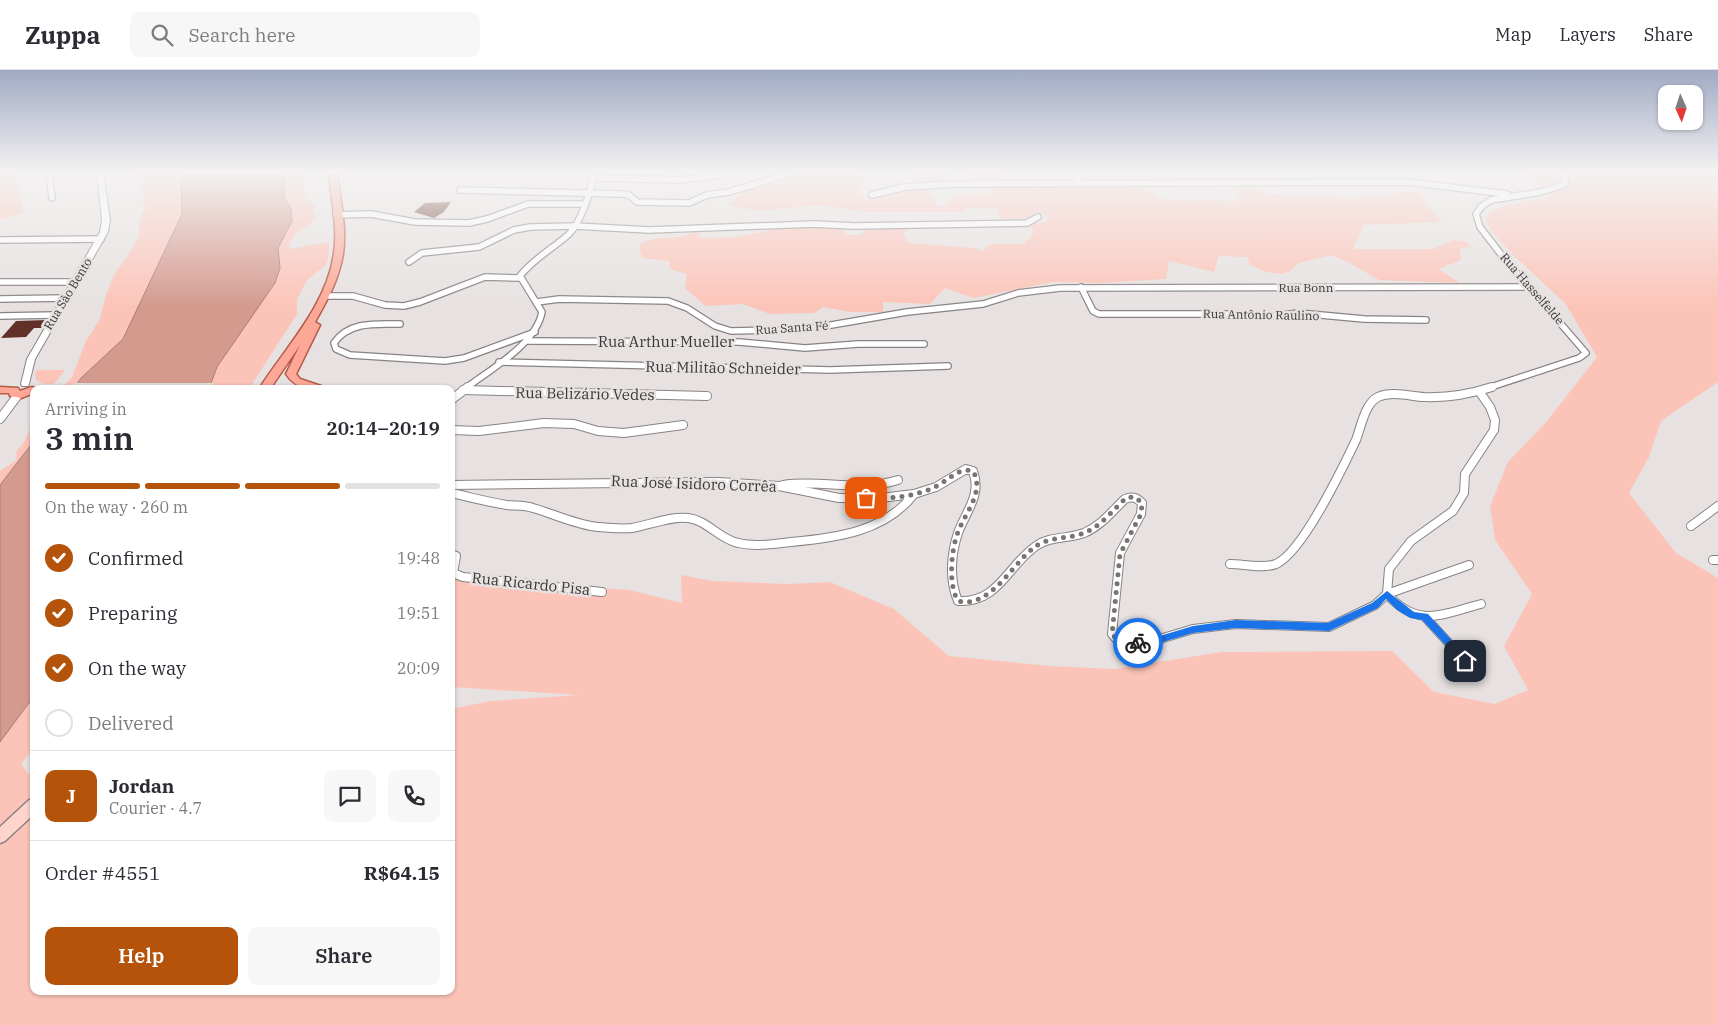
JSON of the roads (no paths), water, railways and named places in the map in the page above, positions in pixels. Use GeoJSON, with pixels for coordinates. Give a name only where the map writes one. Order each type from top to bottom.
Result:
{"type":"FeatureCollection","features":[{"type":"Feature","properties":{"kind":"main road"},"geometry":{"type":"LineString","coordinates":[[267,385],[325,296],[334,274],[339,251],[336,218]]}},
{"type":"Feature","properties":{"kind":"main road"},"geometry":{"type":"LineString","coordinates":[[308,385],[296,381],[291,374],[316,321],[319,306]]}},
{"type":"Feature","properties":{"kind":"main road"},"geometry":{"type":"LineString","coordinates":[[0,390],[16,393],[30,388]]}},
{"type":"Feature","properties":{"kind":"main road"},"geometry":{"type":"LineString","coordinates":[[0,836],[30,809]]}},
{"type":"Feature","properties":{"kind":"street","name":"Rua São Bento"},"geometry":{"type":"LineString","coordinates":[[31,385],[30,361],[102,239],[106,218]]}},
{"type":"Feature","properties":{"kind":"street"},"geometry":{"type":"LineString","coordinates":[[391,218],[415,222],[469,223],[492,218]]}},
{"type":"Feature","properties":{"kind":"street"},"geometry":{"type":"LineString","coordinates":[[520,278],[523,271],[568,234],[579,218]]}},
{"type":"Feature","properties":{"kind":"street"},"geometry":{"type":"LineString","coordinates":[[409,262],[422,253],[429,251],[478,247],[522,228],[575,226],[649,230],[814,224],[853,226],[1027,222],[1038,218]]}},
{"type":"Feature","properties":{"kind":"street","name":"Rua Hasselfelde"},"geometry":{"type":"LineString","coordinates":[[1477,218],[1480,227],[1586,353],[1579,358],[1479,391]]}},
{"type":"Feature","properties":{"kind":"street"},"geometry":{"type":"LineString","coordinates":[[0,240],[102,239]]}},
{"type":"Feature","properties":{"kind":"street"},"geometry":{"type":"LineString","coordinates":[[325,296],[353,296],[385,305],[404,306],[420,302],[486,277],[520,278]]}},
{"type":"Feature","properties":{"kind":"street"},"geometry":{"type":"LineString","coordinates":[[455,397],[527,341],[535,332],[542,316],[537,302],[520,278]]}},
{"type":"Feature","properties":{"kind":"street"},"geometry":{"type":"LineString","coordinates":[[0,282],[76,282]]}},
{"type":"Feature","properties":{"kind":"street","name":"Rua Bonn"},"geometry":{"type":"LineString","coordinates":[[1081,287],[1530,287]]}},
{"type":"Feature","properties":{"kind":"street","name":"Rua Santa Fé"},"geometry":{"type":"LineString","coordinates":[[537,302],[559,299],[668,302],[687,308],[714,326],[731,331],[783,330],[808,329],[907,312],[983,304],[1036,290],[1081,287]]}},
{"type":"Feature","properties":{"kind":"street","name":"Rua Antônio Raulino"},"geometry":{"type":"LineString","coordinates":[[1081,287],[1093,311],[1099,314],[1224,314],[1266,318],[1298,314],[1364,319],[1426,320]]}},
{"type":"Feature","properties":{"kind":"street"},"geometry":{"type":"LineString","coordinates":[[0,299],[66,298]]}},
{"type":"Feature","properties":{"kind":"street"},"geometry":{"type":"LineString","coordinates":[[0,316],[56,315]]}},
{"type":"Feature","properties":{"kind":"street"},"geometry":{"type":"LineString","coordinates":[[400,324],[347,328],[339,334],[334,344],[336,349],[350,355],[445,361],[464,358],[535,332]]}},
{"type":"Feature","properties":{"kind":"street","name":"Rua Arthur Mueller"},"geometry":{"type":"LineString","coordinates":[[527,341],[739,342],[805,348],[858,344],[924,344]]}},
{"type":"Feature","properties":{"kind":"street","name":"Rua Militão Schneider"},"geometry":{"type":"LineString","coordinates":[[499,362],[830,370],[948,366]]}},
{"type":"Feature","properties":{"kind":"street","name":"Rua Belizário Vedes"},"geometry":{"type":"LineString","coordinates":[[463,390],[707,396]]}},
{"type":"Feature","properties":{"kind":"street"},"geometry":{"type":"LineString","coordinates":[[1230,564],[1276,564],[1287,557],[1322,504],[1354,446],[1367,418],[1370,404],[1378,397],[1392,394],[1425,397],[1453,396],[1479,391],[1490,407],[1495,420],[1494,430],[1464,474],[1464,493],[1453,511],[1411,541],[1389,569],[1387,594],[1400,608],[1413,615],[1425,617],[1481,604]]}},
{"type":"Feature","properties":{"kind":"street"},"geometry":{"type":"LineString","coordinates":[[0,419],[16,393]]}},
{"type":"Feature","properties":{"kind":"street"},"geometry":{"type":"LineString","coordinates":[[455,430],[478,431],[544,423],[574,424],[598,431],[624,433],[683,424]]}},
{"type":"Feature","properties":{"kind":"street","name":"Rua José Isidoro Corrêa"},"geometry":{"type":"LineString","coordinates":[[455,485],[719,482],[779,486],[839,498],[880,498],[914,494],[936,487],[966,469],[973,471],[978,480],[976,493],[958,533],[954,547],[952,585],[953,592],[958,601],[965,602],[976,601],[997,586],[1036,546],[1055,538],[1085,533],[1094,528],[1125,499],[1130,497],[1137,498],[1142,504],[1141,514],[1120,554],[1112,634],[1118,641],[1129,644],[1153,641],[1193,629],[1236,624],[1329,627],[1375,605],[1387,594]]}},
{"type":"Feature","properties":{"kind":"street"},"geometry":{"type":"LineString","coordinates":[[779,486],[806,482],[862,488],[898,480]]}},
{"type":"Feature","properties":{"kind":"street"},"geometry":{"type":"LineString","coordinates":[[455,494],[508,505],[531,506],[556,517],[596,527],[630,528],[677,518],[688,518],[698,520],[729,541],[740,544],[764,545],[821,539],[854,533],[887,518],[908,504],[914,494]]}},
{"type":"Feature","properties":{"kind":"street"},"geometry":{"type":"LineString","coordinates":[[1691,526],[1718,506]]}},
{"type":"Feature","properties":{"kind":"street"},"geometry":{"type":"LineString","coordinates":[[1387,594],[1469,565]]}},
{"type":"Feature","properties":{"kind":"street","name":"Rua Ricardo Pisa"},"geometry":{"type":"LineString","coordinates":[[455,574],[462,577],[602,592]]}},
{"type":"Feature","properties":{"kind":"street"},"geometry":{"type":"LineString","coordinates":[[1425,617],[1465,661]]}}]}
